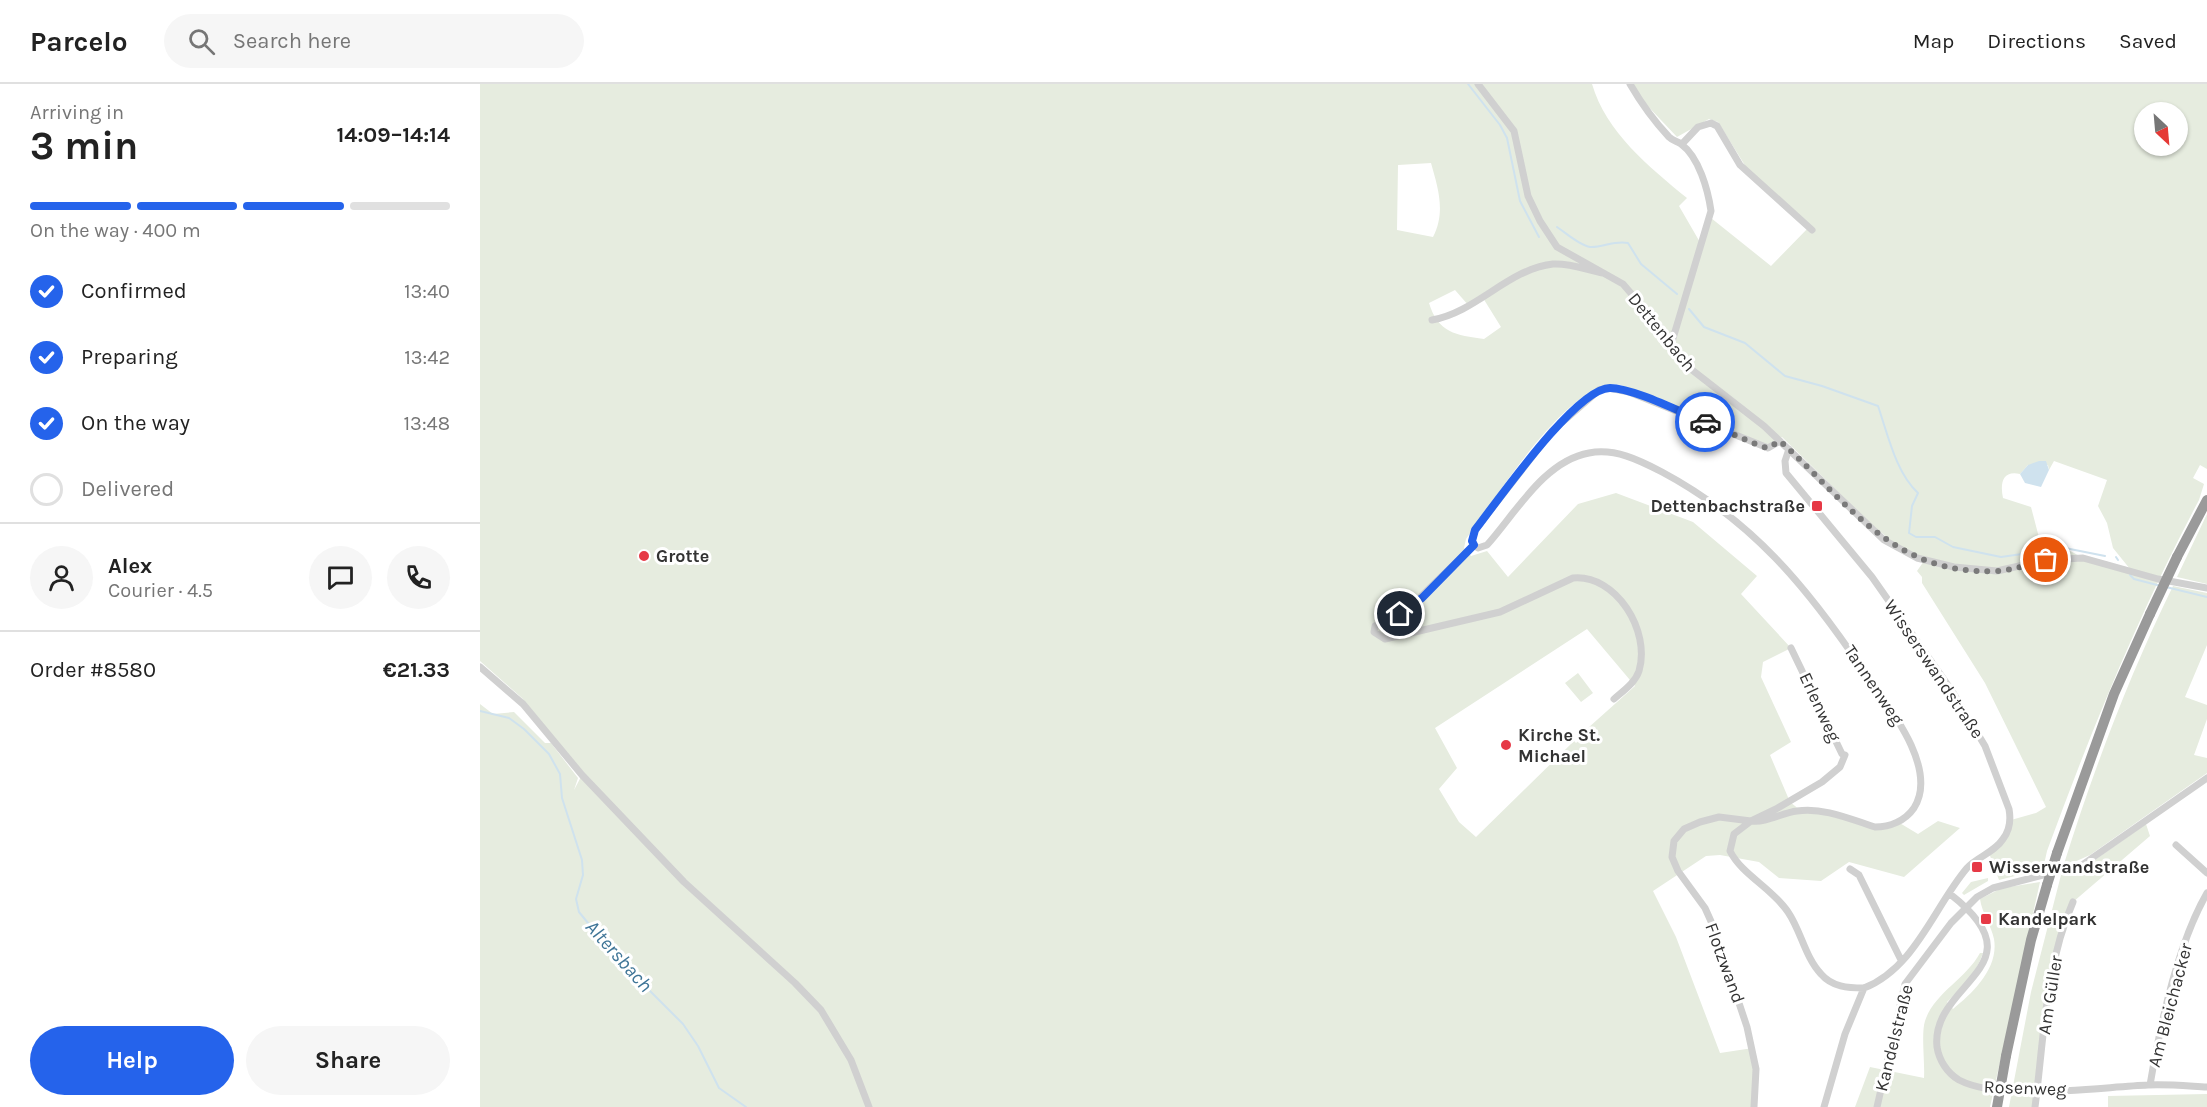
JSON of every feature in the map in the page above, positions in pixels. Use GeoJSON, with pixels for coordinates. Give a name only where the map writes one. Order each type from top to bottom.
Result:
{"type":"FeatureCollection","features":[{"type":"Feature","properties":{"kind":"highway"},"geometry":{"type":"LineString","coordinates":[[1997,1107],[2031,940],[2057,853],[2114,694],[2177,557],[2207,500]]}},
{"type":"Feature","properties":{"kind":"street","name":"Dettenbach"},"geometry":{"type":"LineString","coordinates":[[1478,84],[1514,131],[1528,196],[1540,222],[1557,247],[1609,274],[1640,302],[1687,366],[1790,449],[1869,528],[1917,558],[1975,570],[1997,571],[2046,560],[2083,558],[2158,579],[2207,588]]}},
{"type":"Feature","properties":{"kind":"street"},"geometry":{"type":"LineString","coordinates":[[1630,84],[1641,102],[1671,139],[1683,144],[1703,174],[1711,211],[1671,345]]}},
{"type":"Feature","properties":{"kind":"street"},"geometry":{"type":"LineString","coordinates":[[1683,144],[1698,127],[1711,123],[1718,126],[1740,165],[1812,230]]}},
{"type":"Feature","properties":{"kind":"street","name":"Dettenbach"},"geometry":{"type":"LineString","coordinates":[[1432,320],[1469,306],[1513,278],[1552,264],[1570,265],[1609,274]]}},
{"type":"Feature","properties":{"kind":"street"},"geometry":{"type":"LineString","coordinates":[[1614,699],[1628,687],[1639,672],[1639,632],[1626,608],[1607,588],[1584,577],[1573,578],[1500,612],[1385,639],[1374,632],[1375,626],[1407,610],[1474,545],[1472,541],[1475,530],[1552,431],[1599,390],[1610,388],[1629,392],[1734,433],[1760,446],[1768,448],[1780,441]]}},
{"type":"Feature","properties":{"kind":"street","name":"Wisserswandstraße"},"geometry":{"type":"LineString","coordinates":[[1790,449],[1785,461],[1786,473],[1866,569],[1952,691],[1985,746],[2006,801],[2010,820],[2004,839],[1968,867],[1950,894]]}},
{"type":"Feature","properties":{"kind":"street","name":"Tannenweg"},"geometry":{"type":"LineString","coordinates":[[1474,545],[1478,548],[1487,545],[1535,489],[1561,464],[1574,457],[1605,452],[1639,460],[1674,479],[1723,509],[1759,538],[1821,610],[1894,714],[1904,730],[1918,767],[1920,790],[1910,814],[1898,822],[1883,827],[1875,827],[1819,810],[1785,812],[1759,822],[1751,821]]}},
{"type":"Feature","properties":{"kind":"street","name":"Erlenweg"},"geometry":{"type":"LineString","coordinates":[[1751,821],[1790,802],[1822,782],[1840,767],[1845,755],[1842,754],[1791,648]]}},
{"type":"Feature","properties":{"kind":"street"},"geometry":{"type":"LineString","coordinates":[[480,667],[523,704],[582,775],[684,882],[795,983],[821,1010],[851,1060],[869,1107]]}},
{"type":"Feature","properties":{"kind":"street","name":"Kandelstraße"},"geometry":{"type":"LineString","coordinates":[[1877,1107],[1905,984],[1934,944],[1977,897],[1993,888],[2082,865],[2207,778]]}},
{"type":"Feature","properties":{"kind":"street","name":"Flotzwand"},"geometry":{"type":"LineString","coordinates":[[1751,821],[1719,817],[1684,829],[1674,841],[1672,857],[1678,871],[1705,908],[1741,1007],[1756,1069],[1754,1107]]}},
{"type":"Feature","properties":{"kind":"street"},"geometry":{"type":"LineString","coordinates":[[1751,821],[1734,834],[1730,843],[1730,851],[1734,859],[1770,890],[1788,912],[1821,974],[1834,985],[1864,988]]}},
{"type":"Feature","properties":{"kind":"street"},"geometry":{"type":"LineString","coordinates":[[2176,845],[2207,873]]}},
{"type":"Feature","properties":{"kind":"street"},"geometry":{"type":"LineString","coordinates":[[1850,869],[1859,875],[1901,960]]}},
{"type":"Feature","properties":{"kind":"street","name":"Am Bleichacker"},"geometry":{"type":"LineString","coordinates":[[2150,1084],[2161,1026],[2176,975],[2207,893]]}},
{"type":"Feature","properties":{"kind":"street"},"geometry":{"type":"LineString","coordinates":[[1824,1107],[1845,1035],[1864,988],[1887,974],[1901,960],[1950,894]]}},
{"type":"Feature","properties":{"kind":"street","name":"Rosenweg"},"geometry":{"type":"LineString","coordinates":[[1950,894],[1977,917],[1983,931],[1986,953],[1977,974],[1949,1005],[1941,1022],[1937,1037],[1941,1059],[1952,1076],[1974,1086],[2037,1091],[2150,1084],[2207,1087]]}},
{"type":"Feature","properties":{"kind":"street","name":"Am Güller"},"geometry":{"type":"LineString","coordinates":[[2035,1107],[2050,984],[2060,936],[2073,902]]}},
{"type":"Feature","properties":{"kind":"shaded area"},"geometry":{"type":"Polygon","coordinates":[[[480,84],[1592,84],[1607,118],[1618,133],[1644,161],[1687,198],[1679,206],[1701,244],[1711,218],[1771,266],[1809,227],[1746,167],[1718,122],[1709,119],[1677,137],[1643,101],[1633,84],[2207,84],[2207,469],[2200,465],[2193,478],[2204,484],[2199,500],[2156,586],[2117,673],[2047,851],[2043,869],[1999,880],[1989,853],[1997,847],[2011,820],[2036,813],[2046,807],[1985,683],[1922,583],[1922,577],[1917,571],[1924,561],[1895,544],[1870,523],[1782,437],[1768,445],[1621,385],[1601,387],[1580,399],[1535,444],[1466,539],[1464,548],[1471,556],[1487,551],[1508,577],[1578,504],[1616,493],[1693,522],[1757,576],[1741,594],[1791,648],[1763,662],[1761,677],[1791,742],[1770,755],[1790,802],[1800,810],[1819,810],[1875,827],[1898,822],[1918,834],[1938,821],[1960,828],[1904,877],[1849,862],[1821,881],[1779,878],[1759,862],[1720,855],[1706,856],[1653,891],[1676,937],[1720,1053],[1753,1048],[1754,1107],[480,1107],[480,704],[493,714],[514,712],[545,743],[551,743],[578,778],[574,790],[582,775],[620,813],[556,741],[522,698],[480,661],[480,84]],[[1431,163],[1398,165],[1397,230],[1433,237],[1439,218],[1440,200],[1431,163]],[[1455,290],[1429,303],[1437,321],[1443,327],[1457,334],[1484,339],[1501,327],[1483,298],[1469,306],[1455,290]],[[2054,461],[2049,470],[2048,465],[2028,465],[2020,474],[2014,473],[2006,476],[2002,483],[2003,498],[2031,507],[2042,549],[2065,548],[2083,558],[2130,569],[2113,548],[2107,523],[2098,506],[2107,480],[2054,461]],[[1587,629],[1435,728],[1457,768],[1439,789],[1459,822],[1476,837],[1574,741],[1576,743],[1590,730],[1588,728],[1635,686],[1587,629]]]}},
{"type":"Feature","properties":{"kind":"shaded area"},"geometry":{"type":"Polygon","coordinates":[[[2207,514],[2207,584],[2177,577],[2207,514]]]}},
{"type":"Feature","properties":{"kind":"shaded area"},"geometry":{"type":"Polygon","coordinates":[[[2173,586],[2207,593],[2207,645],[2185,697],[2207,705],[2207,719],[2194,755],[2207,758],[2207,773],[2090,855],[2063,867],[2113,724],[2141,654],[2173,586]]]}},
{"type":"Feature","properties":{"kind":"shaded area"},"geometry":{"type":"Polygon","coordinates":[[[1578,673],[1593,693],[1581,702],[1565,683],[1578,673]]]}},
{"type":"Feature","properties":{"kind":"shaded area"},"geometry":{"type":"Polygon","coordinates":[[[2146,824],[2150,836],[2073,902],[2060,936],[2035,1107],[2009,1107],[2031,992],[2061,875],[2092,862],[2146,824]]]}},
{"type":"Feature","properties":{"kind":"shaded area"},"geometry":{"type":"Polygon","coordinates":[[[1988,878],[1988,881],[1964,895],[1962,893],[1971,882],[1988,878]]]}},
{"type":"Feature","properties":{"kind":"shaded area"},"geometry":{"type":"Polygon","coordinates":[[[2040,882],[1990,1107],[1855,1107],[1870,1067],[1924,1078],[1923,1033],[1929,1011],[1935,1002],[1967,971],[1980,953],[1983,953],[1973,973],[1947,1002],[1953,1009],[1983,979],[1993,960],[1994,939],[1980,899],[2002,888],[2040,882]]]}},
{"type":"Feature","properties":{"kind":"shaded area"},"geometry":{"type":"Polygon","coordinates":[[[2207,1094],[2207,1107],[2108,1107],[2108,1096],[2207,1094]]]}},
{"type":"Feature","properties":{"kind":"water"},"geometry":{"type":"Polygon","coordinates":[[[2046,461],[2049,470],[2041,487],[2025,483],[2020,474],[2028,465],[2046,461]]]}},
{"type":"Feature","properties":{"kind":"waterway"},"geometry":{"type":"LineString","coordinates":[[1468,84],[1500,125],[1507,138],[1520,201],[1539,237]]}},
{"type":"Feature","properties":{"kind":"waterway"},"geometry":{"type":"LineString","coordinates":[[1557,227],[1590,247],[1618,242],[1628,243],[1641,264],[1677,294]]}},
{"type":"Feature","properties":{"kind":"waterway"},"geometry":{"type":"LineString","coordinates":[[1689,309],[1704,327],[1745,343],[1785,376],[1822,386],[1878,406],[1898,464],[1910,485],[1918,493],[1912,506],[1909,533],[1916,537],[1935,537],[1953,547],[2001,557],[2065,548],[2105,556]]}},
{"type":"Feature","properties":{"kind":"waterway"},"geometry":{"type":"LineString","coordinates":[[2130,575],[2134,579],[2161,586]]}},
{"type":"Feature","properties":{"kind":"waterway"},"geometry":{"type":"LineString","coordinates":[[2166,587],[2207,597]]}},
{"type":"Feature","properties":{"kind":"waterway","name":"Altersbach"},"geometry":{"type":"LineString","coordinates":[[480,711],[509,718],[524,729],[549,754],[560,774],[562,798],[582,860],[583,875],[576,899],[579,912],[615,956],[683,1024],[698,1046],[719,1088],[746,1107]]}},
{"type":"Feature","properties":{"kind":"way so far"},"geometry":{"type":"LineString","coordinates":[[1705,422],[1760,446],[1768,448],[1780,441],[1869,528],[1909,555],[1924,561],[1954,567],[1994,571],[2046,560]]}},
{"type":"Feature","properties":{"kind":"place","name":"Dettenbachstraße"},"geometry":{"type":"Point","coordinates":[1817,506]}},
{"type":"Feature","properties":{"kind":"place","name":"Grotte"},"geometry":{"type":"Point","coordinates":[644,556]}},
{"type":"Feature","properties":{"kind":"place","name":"Kirche St. Michael"},"geometry":{"type":"Point","coordinates":[1506,745]}},
{"type":"Feature","properties":{"kind":"place","name":"Wisserwandstraße"},"geometry":{"type":"Point","coordinates":[1977,867]}},
{"type":"Feature","properties":{"kind":"place","name":"Kandelpark"},"geometry":{"type":"Point","coordinates":[1986,919]}},
{"type":"Feature","properties":{"kind":"route"},"geometry":{"type":"LineString","coordinates":[[1400,614],[1422,598],[1474,545],[1472,541],[1475,530],[1552,431],[1599,390],[1610,388],[1629,392],[1705,422]]}}]}
